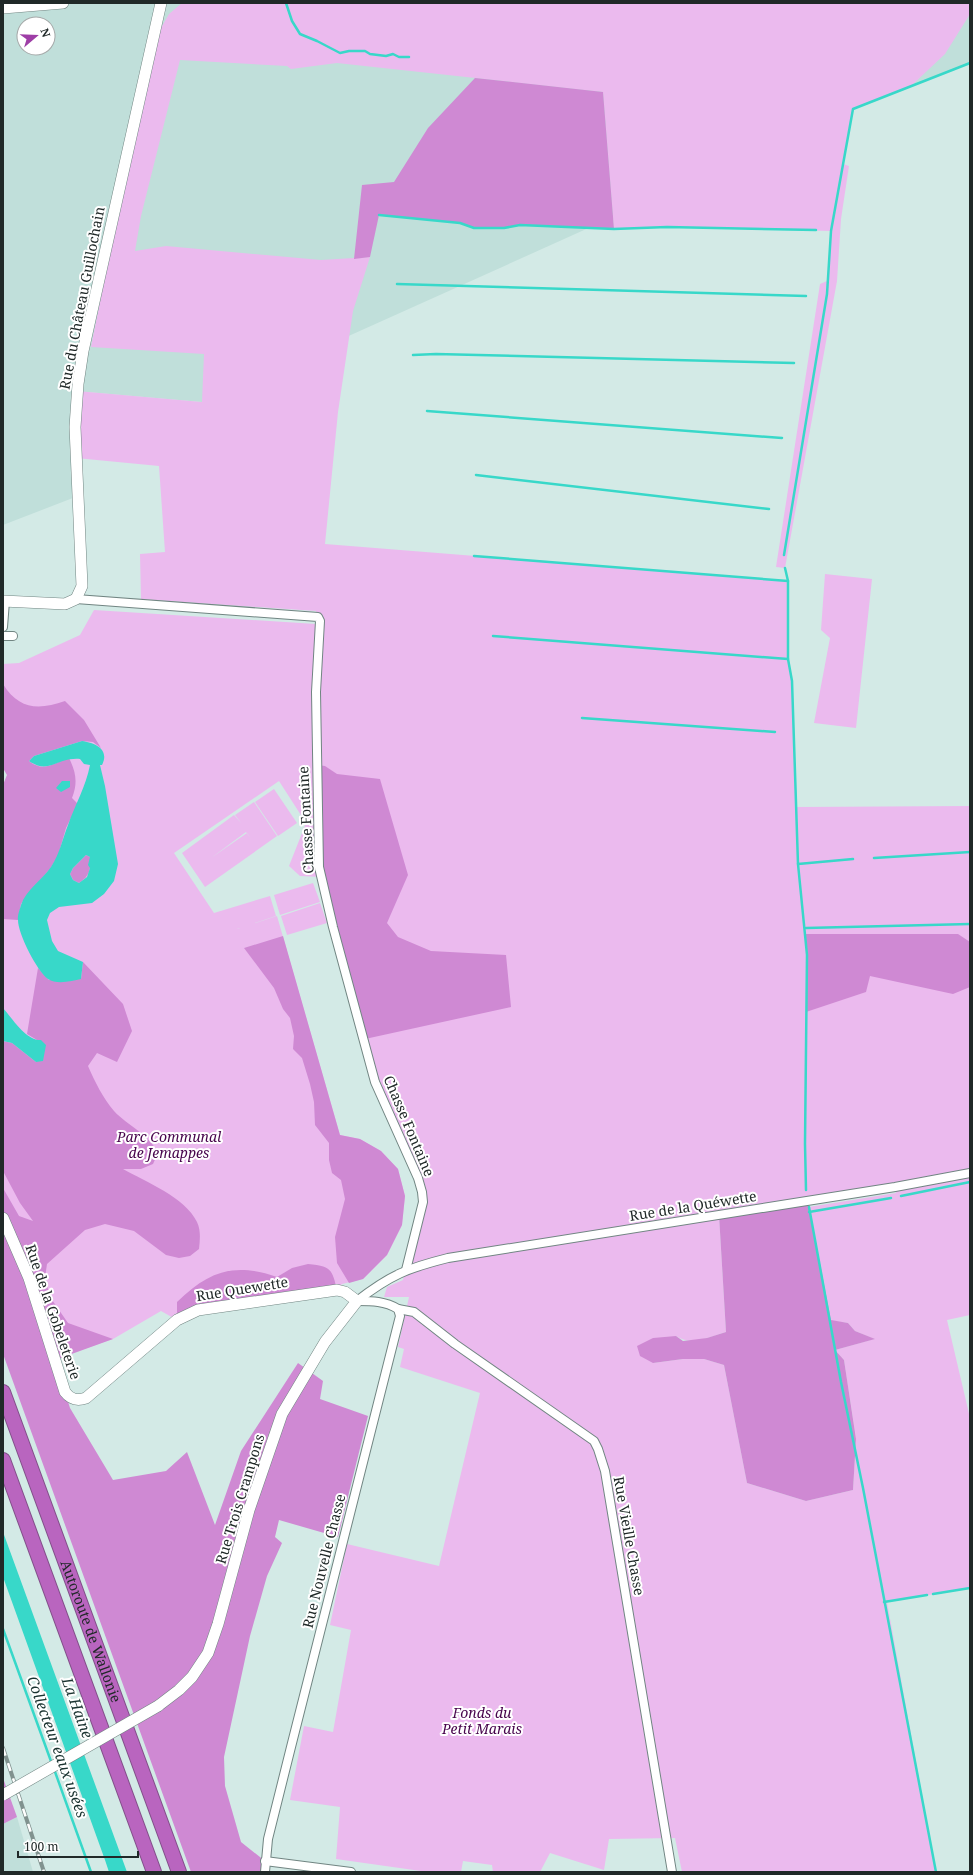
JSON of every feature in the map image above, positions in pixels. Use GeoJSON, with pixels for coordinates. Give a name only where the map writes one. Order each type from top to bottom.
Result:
{"type":"FeatureCollection","features":[{"type":"Feature","properties":{"kind":"highway","name":"Autoroute de Wallonie"},"geometry":{"type":"LineString","coordinates":[[3,1392],[179,1872]]}},
{"type":"Feature","properties":{"kind":"highway","name":"Autoroute de Wallonie"},"geometry":{"type":"LineString","coordinates":[[3,1460],[154,1872]]}},
{"type":"Feature","properties":{"kind":"street"},"geometry":{"type":"LineString","coordinates":[[3,8],[63,3]]}},
{"type":"Feature","properties":{"kind":"street","name":"Rue du Château Guillochain"},"geometry":{"type":"LineString","coordinates":[[76,599],[82,586],[75,427],[78,384],[83,350],[161,3]]}},
{"type":"Feature","properties":{"kind":"street"},"geometry":{"type":"LineString","coordinates":[[3,627],[4,601],[65,604],[76,599]]}},
{"type":"Feature","properties":{"kind":"street","name":"Chasse Fontaine"},"geometry":{"type":"LineString","coordinates":[[76,599],[318,617],[320,621],[316,692],[319,867],[333,927],[375,1082],[418,1178],[422,1192],[423,1202],[406,1270]]}},
{"type":"Feature","properties":{"kind":"street"},"geometry":{"type":"LineString","coordinates":[[3,636],[13,636]]}},
{"type":"Feature","properties":{"kind":"street","name":"Rue de la Quéwette"},"geometry":{"type":"LineString","coordinates":[[357,1301],[384,1281],[406,1270],[419,1265],[471,1254],[895,1187],[970,1173]]}},
{"type":"Feature","properties":{"kind":"street","name":"Rue de la Gobeleterie"},"geometry":{"type":"LineString","coordinates":[[3,1218],[29,1278],[65,1392],[69,1398],[74,1400],[86,1398]]}},
{"type":"Feature","properties":{"kind":"street","name":"Rue Quewette"},"geometry":{"type":"LineString","coordinates":[[86,1398],[177,1320],[189,1313],[198,1310],[337,1290],[345,1292],[357,1301]]}},
{"type":"Feature","properties":{"kind":"street"},"geometry":{"type":"LineString","coordinates":[[357,1301],[372,1301],[390,1304],[398,1309]]}},
{"type":"Feature","properties":{"kind":"street","name":"Rue Trois Crampons"},"geometry":{"type":"LineString","coordinates":[[3,1795],[158,1706],[179,1690],[192,1677],[208,1653],[218,1624],[249,1510],[282,1414],[325,1342],[357,1301]]}},
{"type":"Feature","properties":{"kind":"street","name":"Rue Nouvelle Chasse"},"geometry":{"type":"LineString","coordinates":[[265,1872],[265,1861],[290,1747],[400,1316],[398,1309]]}},
{"type":"Feature","properties":{"kind":"street","name":"Rue Vieille Chasse"},"geometry":{"type":"LineString","coordinates":[[398,1309],[414,1312],[455,1344],[588,1437],[598,1449],[605,1471],[672,1872]]}},
{"type":"Feature","properties":{"kind":"street"},"geometry":{"type":"LineString","coordinates":[[265,1861],[351,1872]]}},
{"type":"Feature","properties":{"kind":"shaded area"},"geometry":{"type":"Polygon","coordinates":[[[3,3],[970,3],[970,63],[853,109],[202,402],[87,392],[78,496],[3,525],[3,3]]]}},
{"type":"Feature","properties":{"kind":"shaded area"},"geometry":{"type":"Polygon","coordinates":[[[475,78],[603,92],[614,229],[520,225],[504,228],[474,228],[460,223],[379,215],[370,257],[354,259],[362,185],[394,182],[428,128],[475,78]]]}},
{"type":"Feature","properties":{"kind":"shaded area"},"geometry":{"type":"Polygon","coordinates":[[[3,684],[9,693],[16,699],[30,706],[47,706],[65,701],[84,720],[101,748],[93,742],[82,741],[34,756],[29,761],[34,765],[44,767],[69,758],[76,782],[72,798],[78,804],[66,828],[58,856],[50,869],[21,904],[18,920],[3,919],[3,785],[7,775],[3,768],[3,684]]]}},
{"type":"Feature","properties":{"kind":"shaded area"},"geometry":{"type":"Polygon","coordinates":[[[317,765],[325,766],[337,774],[380,779],[408,875],[387,923],[398,937],[431,951],[506,955],[511,1007],[365,1039],[319,867],[317,765]]]}},
{"type":"Feature","properties":{"kind":"shaded area"},"geometry":{"type":"Polygon","coordinates":[[[86,855],[90,857],[90,869],[86,878],[79,883],[73,880],[70,874],[73,868],[86,855]]]}},
{"type":"Feature","properties":{"kind":"shaded area"},"geometry":{"type":"Polygon","coordinates":[[[806,934],[958,934],[970,942],[970,987],[953,994],[870,976],[866,992],[806,1012],[806,934]]]}},
{"type":"Feature","properties":{"kind":"shaded area"},"geometry":{"type":"Polygon","coordinates":[[[283,936],[340,1135],[360,1139],[381,1151],[398,1169],[405,1196],[402,1225],[387,1255],[363,1279],[349,1283],[337,1263],[335,1237],[345,1199],[341,1180],[332,1173],[329,1160],[329,1143],[315,1125],[314,1102],[310,1084],[302,1058],[293,1049],[294,1036],[290,1018],[283,1009],[274,988],[244,948],[283,936]]]}},
{"type":"Feature","properties":{"kind":"shaded area"},"geometry":{"type":"Polygon","coordinates":[[[83,962],[123,1004],[132,1031],[117,1062],[97,1053],[88,1066],[106,1101],[114,1111],[144,1135],[158,1153],[153,1164],[141,1169],[123,1169],[164,1191],[184,1205],[197,1222],[200,1235],[199,1249],[190,1256],[179,1258],[166,1255],[134,1231],[105,1224],[85,1230],[47,1264],[45,1278],[50,1297],[68,1323],[113,1339],[55,1360],[70,1408],[113,1480],[166,1471],[187,1452],[215,1525],[241,1451],[298,1363],[323,1381],[320,1399],[368,1416],[338,1537],[279,1520],[275,1537],[282,1543],[267,1576],[250,1636],[224,1757],[225,1786],[241,1842],[265,1861],[265,1872],[191,1872],[3,1354],[3,1188],[19,1216],[33,1221],[20,1203],[3,1171],[3,1041],[12,1043],[36,1062],[37,1040],[27,1034],[38,968],[49,980],[81,979],[83,962]]]}},
{"type":"Feature","properties":{"kind":"shaded area"},"geometry":{"type":"Polygon","coordinates":[[[808,1202],[831,1320],[848,1323],[855,1331],[875,1339],[835,1350],[844,1360],[856,1439],[853,1490],[806,1501],[747,1483],[724,1365],[704,1359],[683,1359],[653,1363],[640,1356],[637,1346],[653,1338],[676,1336],[683,1341],[707,1338],[726,1332],[719,1215],[808,1202]]]}},
{"type":"Feature","properties":{"kind":"shaded area"},"geometry":{"type":"Polygon","coordinates":[[[308,1264],[322,1266],[329,1270],[334,1277],[337,1290],[198,1310],[177,1320],[177,1302],[189,1291],[211,1277],[223,1272],[248,1270],[262,1272],[277,1277],[292,1268],[308,1264]]]}},
{"type":"Feature","properties":{"kind":"shaded area"},"geometry":{"type":"Polygon","coordinates":[[[3,1778],[17,1817],[3,1824],[3,1778]]]}},
{"type":"Feature","properties":{"kind":"shaded area"},"geometry":{"type":"Polygon","coordinates":[[[17,1817],[33,1872],[3,1872],[3,1824],[17,1817]]]}},
{"type":"Feature","properties":{"kind":"green space"},"geometry":{"type":"Polygon","coordinates":[[[182,3],[970,3],[970,14],[945,54],[911,86],[853,109],[843,164],[849,166],[841,219],[837,281],[785,568],[776,567],[820,284],[827,281],[831,231],[667,227],[614,229],[603,92],[337,63],[291,69],[287,66],[180,60],[141,216],[135,251],[166,246],[321,260],[370,257],[353,311],[338,412],[325,544],[788,581],[788,659],[792,681],[797,807],[970,806],[970,1315],[947,1320],[970,1418],[970,1588],[887,1602],[936,1872],[682,1872],[675,1838],[609,1839],[604,1870],[550,1853],[540,1872],[493,1872],[492,1865],[463,1861],[461,1872],[428,1872],[336,1859],[340,1807],[290,1800],[304,1726],[333,1732],[351,1630],[330,1625],[347,1544],[439,1566],[480,1393],[400,1367],[404,1349],[398,1347],[409,1297],[384,1297],[387,1287],[403,1280],[422,1192],[385,1106],[321,877],[300,876],[289,866],[306,823],[279,781],[174,853],[214,913],[270,896],[276,916],[237,929],[277,916],[340,1135],[360,1139],[381,1151],[398,1169],[405,1196],[402,1225],[387,1255],[363,1279],[342,1284],[337,1290],[198,1310],[177,1320],[161,1311],[113,1339],[55,1359],[3,1215],[3,785],[7,775],[3,768],[3,664],[19,663],[80,635],[94,610],[316,624],[316,611],[141,599],[140,554],[165,552],[159,466],[76,458],[77,391],[202,402],[204,354],[91,347],[118,212],[161,28],[169,14],[182,3]],[[895,1188],[719,1215],[726,1332],[700,1340],[687,1340],[676,1336],[653,1363],[683,1359],[704,1359],[724,1365],[747,1483],[806,1501],[853,1490],[856,1438],[844,1360],[835,1350],[874,1339],[855,1331],[848,1323],[831,1321],[809,1207],[896,1193],[895,1188]]]}},
{"type":"Feature","properties":{"kind":"green space"},"geometry":{"type":"Polygon","coordinates":[[[825,574],[872,579],[856,728],[814,723],[830,638],[821,630],[825,574]]]}},
{"type":"Feature","properties":{"kind":"green space"},"geometry":{"type":"Polygon","coordinates":[[[274,789],[297,823],[278,836],[255,802],[274,789]]]}},
{"type":"Feature","properties":{"kind":"green space"},"geometry":{"type":"Polygon","coordinates":[[[254,802],[277,836],[205,887],[182,853],[234,815],[241,823],[235,815],[254,802]],[[246,832],[211,858],[247,833],[246,832]]]}},
{"type":"Feature","properties":{"kind":"green space"},"geometry":{"type":"Polygon","coordinates":[[[313,883],[320,902],[280,915],[274,895],[313,883]]]}},
{"type":"Feature","properties":{"kind":"green space"},"geometry":{"type":"Polygon","coordinates":[[[320,903],[327,923],[287,935],[281,916],[320,903]]]}},
{"type":"Feature","properties":{"kind":"water"},"geometry":{"type":"Polygon","coordinates":[[[82,741],[96,745],[103,751],[104,755],[102,765],[100,765],[118,864],[114,881],[104,894],[92,903],[59,907],[50,913],[47,920],[52,941],[58,951],[83,962],[81,979],[56,982],[48,979],[34,961],[25,943],[21,934],[18,917],[23,900],[51,867],[57,857],[90,765],[84,764],[80,759],[72,759],[48,766],[42,766],[36,765],[29,761],[34,756],[82,741]],[[86,855],[73,868],[70,874],[73,880],[79,883],[87,877],[90,868],[88,865],[90,857],[86,855]]]}},
{"type":"Feature","properties":{"kind":"water"},"geometry":{"type":"Polygon","coordinates":[[[62,781],[70,781],[70,787],[61,792],[56,788],[62,781]]]}},
{"type":"Feature","properties":{"kind":"water"},"geometry":{"type":"Polygon","coordinates":[[[3,1008],[25,1033],[30,1037],[41,1040],[46,1045],[43,1061],[36,1062],[12,1043],[3,1041],[3,1008]]]}},
{"type":"Feature","properties":{"kind":"water"},"geometry":{"type":"Polygon","coordinates":[[[3,1532],[127,1872],[109,1872],[3,1577],[3,1532]]]}},
{"type":"Feature","properties":{"kind":"waterway"},"geometry":{"type":"LineString","coordinates":[[286,3],[292,21],[300,34],[340,53],[349,51],[365,51],[370,54],[386,56],[393,54],[399,57],[409,57]]}},
{"type":"Feature","properties":{"kind":"waterway"},"geometry":{"type":"LineString","coordinates":[[784,555],[827,294],[831,231],[853,109],[970,63]]}},
{"type":"Feature","properties":{"kind":"waterway"},"geometry":{"type":"LineString","coordinates":[[379,215],[460,223],[474,228],[504,228],[520,225],[614,229],[667,227],[816,230]]}},
{"type":"Feature","properties":{"kind":"waterway"},"geometry":{"type":"LineString","coordinates":[[397,284],[806,296]]}},
{"type":"Feature","properties":{"kind":"waterway"},"geometry":{"type":"LineString","coordinates":[[413,355],[436,354],[794,363]]}},
{"type":"Feature","properties":{"kind":"waterway"},"geometry":{"type":"LineString","coordinates":[[427,411],[782,438]]}},
{"type":"Feature","properties":{"kind":"waterway"},"geometry":{"type":"LineString","coordinates":[[476,475],[769,509]]}},
{"type":"Feature","properties":{"kind":"waterway"},"geometry":{"type":"LineString","coordinates":[[474,556],[788,581]]}},
{"type":"Feature","properties":{"kind":"waterway"},"geometry":{"type":"LineString","coordinates":[[785,568],[788,581],[788,659],[792,681],[798,864],[807,955],[806,1190]]}},
{"type":"Feature","properties":{"kind":"waterway"},"geometry":{"type":"LineString","coordinates":[[493,636],[788,659]]}},
{"type":"Feature","properties":{"kind":"waterway"},"geometry":{"type":"LineString","coordinates":[[582,718],[775,732]]}},
{"type":"Feature","properties":{"kind":"waterway"},"geometry":{"type":"LineString","coordinates":[[874,858],[970,852]]}},
{"type":"Feature","properties":{"kind":"waterway"},"geometry":{"type":"LineString","coordinates":[[798,864],[853,859]]}},
{"type":"Feature","properties":{"kind":"waterway"},"geometry":{"type":"LineString","coordinates":[[806,928],[970,924]]}},
{"type":"Feature","properties":{"kind":"waterway"},"geometry":{"type":"LineString","coordinates":[[901,1196],[970,1182]]}},
{"type":"Feature","properties":{"kind":"waterway"},"geometry":{"type":"LineString","coordinates":[[809,1212],[891,1198]]}},
{"type":"Feature","properties":{"kind":"waterway"},"geometry":{"type":"LineString","coordinates":[[809,1207],[841,1382],[863,1488],[936,1872]]}},
{"type":"Feature","properties":{"kind":"waterway"},"geometry":{"type":"LineString","coordinates":[[933,1594],[970,1588]]}},
{"type":"Feature","properties":{"kind":"waterway"},"geometry":{"type":"LineString","coordinates":[[884,1602],[927,1595]]}},
{"type":"Feature","properties":{"kind":"waterway","name":"Collecteur eaux usées"},"geometry":{"type":"LineString","coordinates":[[3,1629],[52,1764]]}},
{"type":"Feature","properties":{"kind":"waterway","name":"Collecteur eaux usées"},"geometry":{"type":"LineString","coordinates":[[54,1769],[91,1872]]}},
{"type":"Feature","properties":{"kind":"railway"},"geometry":{"type":"LineString","coordinates":[[3,1748],[44,1872]]}},
{"type":"Feature","properties":{"kind":"park label","name":"Parc Communal de Jemappes"},"geometry":{"type":"Point","coordinates":[169,1146]}},
{"type":"Feature","properties":{"kind":"park label","name":"Fonds du Petit Marais"},"geometry":{"type":"Point","coordinates":[482,1722]}},
{"type":"Feature","properties":{"kind":"water label","name":"La Haine"},"geometry":{"type":"Point","coordinates":[77,1708]}}]}
